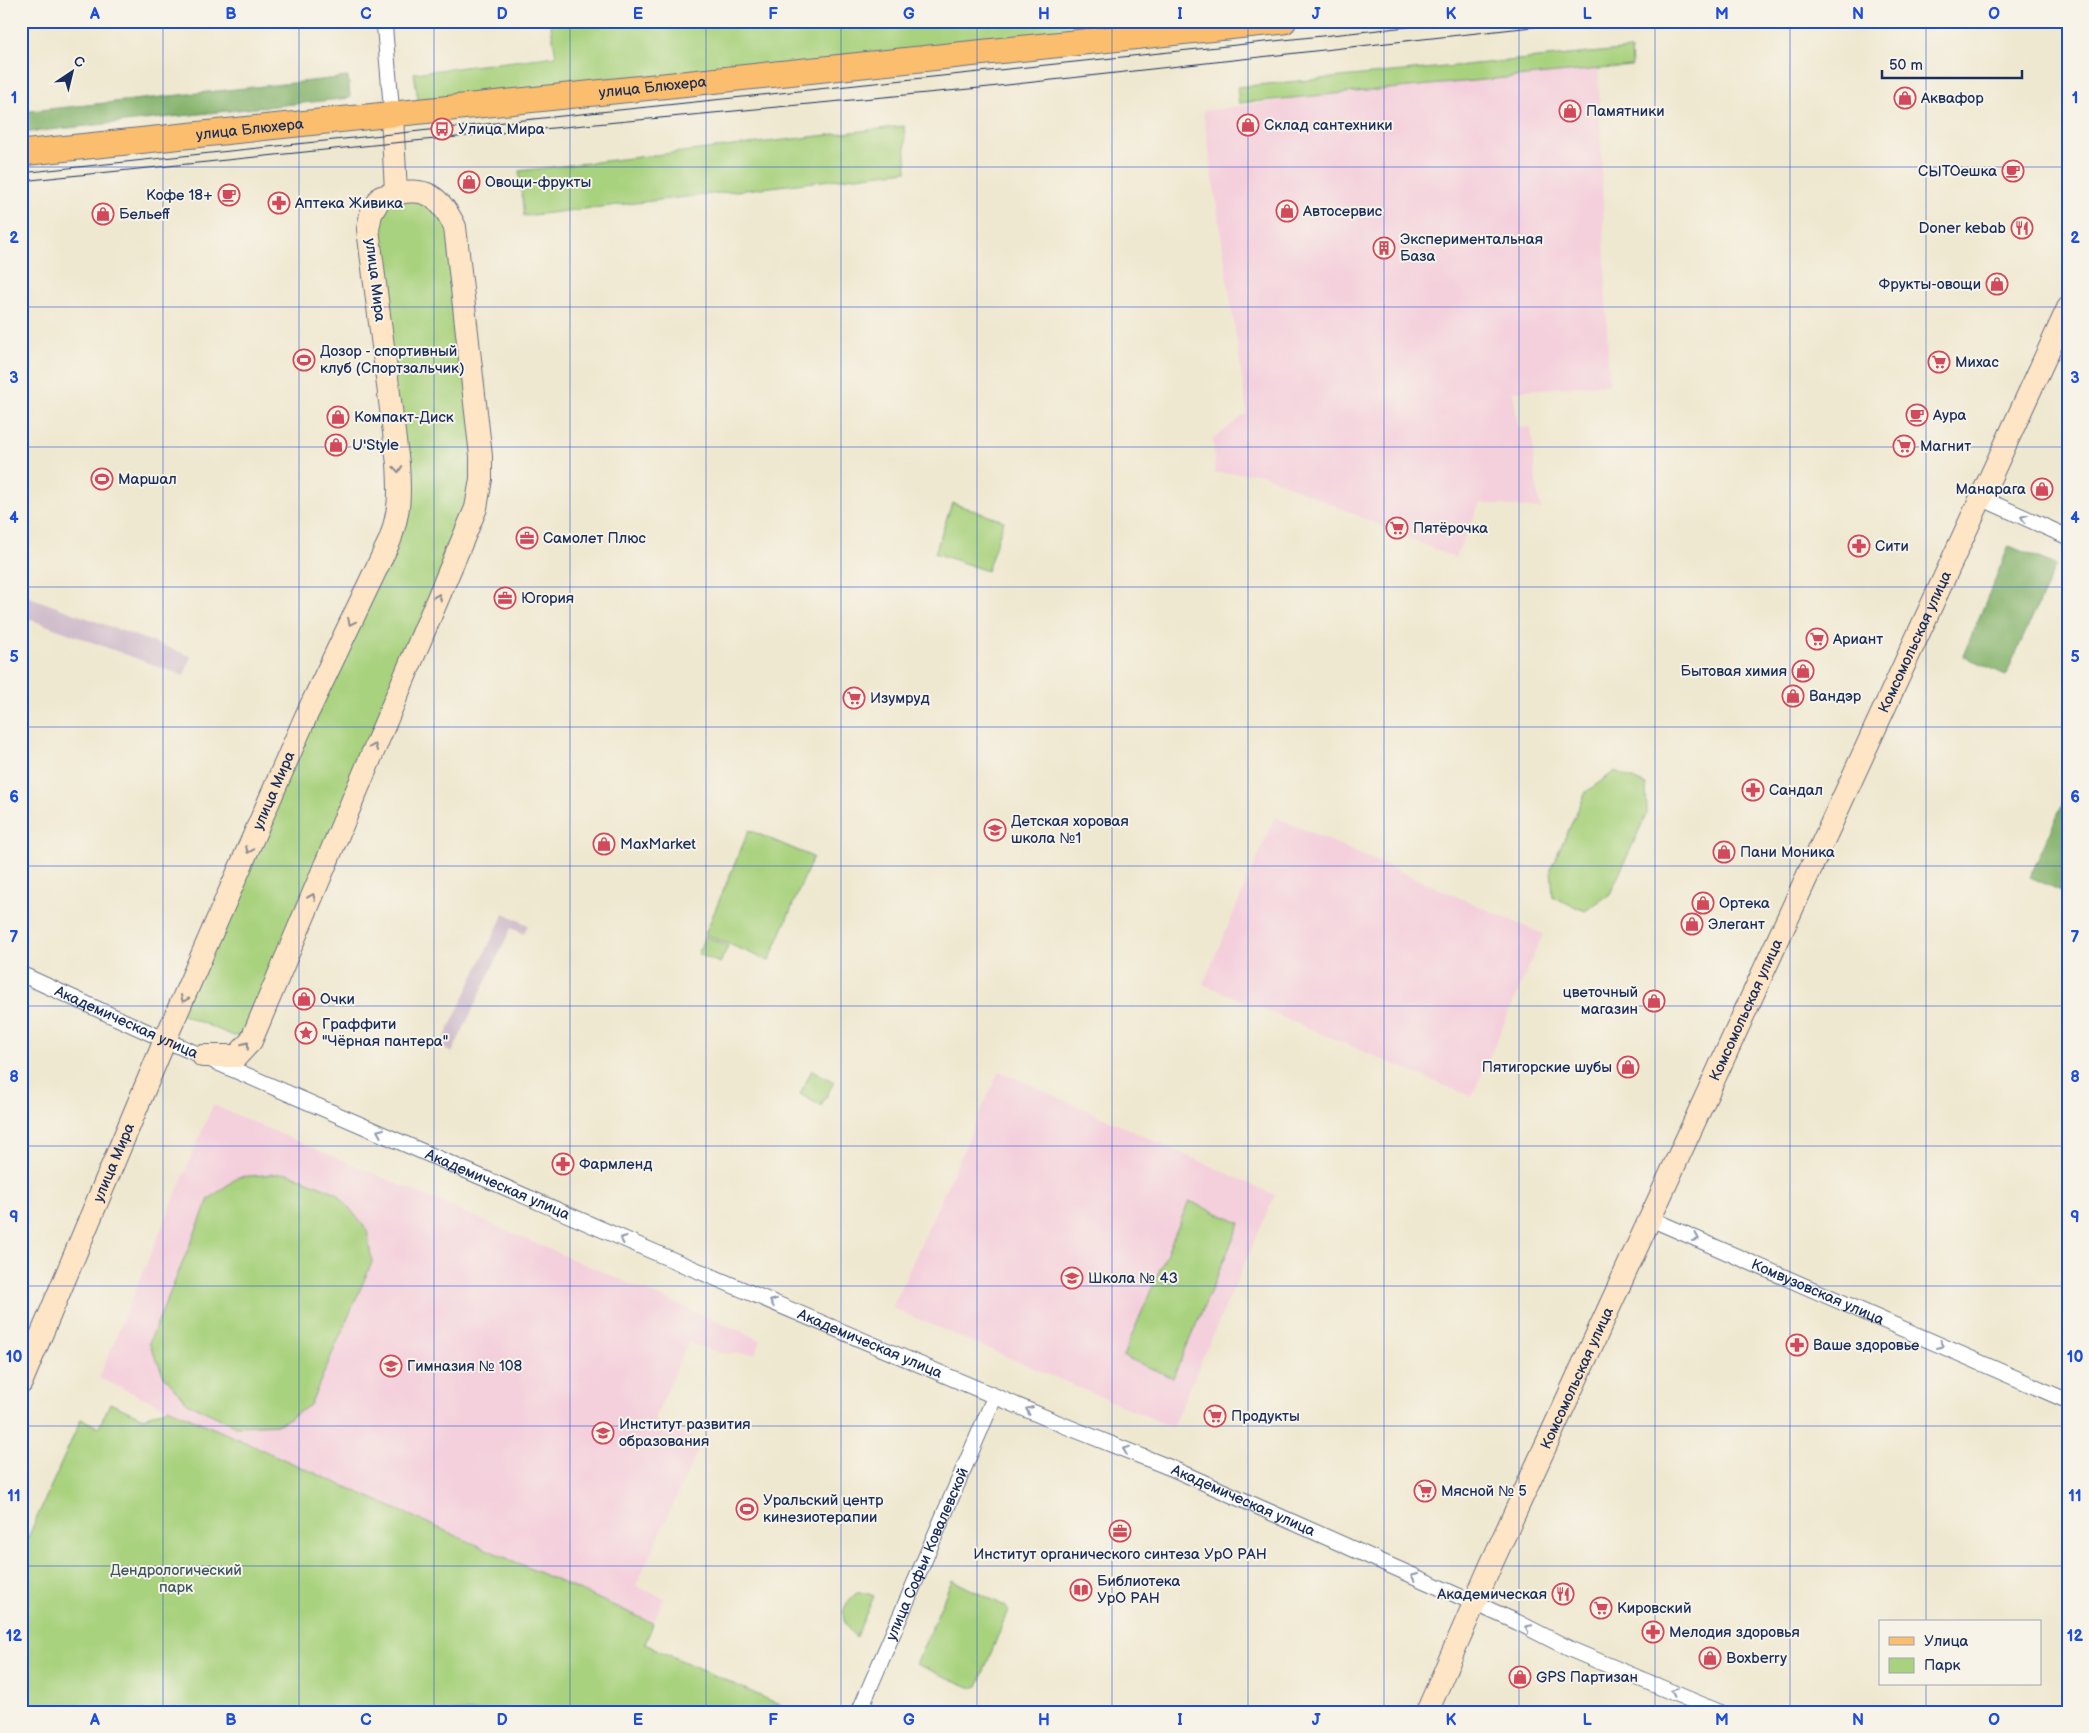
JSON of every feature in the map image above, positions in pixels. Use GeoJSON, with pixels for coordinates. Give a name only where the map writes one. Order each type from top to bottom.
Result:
{"type":"FeatureCollection","features":[{"type":"Feature","properties":{"kind":"main road","name":"улица Блюхера"},"geometry":{"type":"LineString","coordinates":[[21,154],[1284,21]]}},
{"type":"Feature","properties":{"kind":"street"},"geometry":{"type":"LineString","coordinates":[[203,1056],[237,1056],[251,1041],[476,508],[481,479],[481,456],[455,227],[446,209],[435,197],[416,191],[396,192],[384,21]]}},
{"type":"Feature","properties":{"kind":"street","name":"улица Мира"},"geometry":{"type":"LineString","coordinates":[[21,1383],[165,1040],[306,716],[390,540],[398,515],[400,495],[398,464],[368,229],[371,214],[381,196],[396,192]]}},
{"type":"Feature","properties":{"kind":"street","name":"Комсомольская улица"},"geometry":{"type":"LineString","coordinates":[[1427,1712],[1474,1603],[2068,308]]}},
{"type":"Feature","properties":{"kind":"street"},"geometry":{"type":"LineString","coordinates":[[1981,498],[2068,537]]}},
{"type":"Feature","properties":{"kind":"street","name":"Академическая улица"},"geometry":{"type":"LineString","coordinates":[[21,974],[165,1040],[668,1258],[1063,1425],[1171,1468],[1474,1603],[1572,1650],[1719,1712]]}},
{"type":"Feature","properties":{"kind":"street","name":"Комвузовская улица"},"geometry":{"type":"LineString","coordinates":[[1651,1219],[2068,1401]]}},
{"type":"Feature","properties":{"kind":"street","name":"улица Софьи Ковалевской"},"geometry":{"type":"LineString","coordinates":[[859,1712],[995,1396]]}},
{"type":"Feature","properties":{"kind":"shaded area"},"geometry":{"type":"Polygon","coordinates":[[[1598,56],[1609,384],[1513,391],[1518,428],[1531,427],[1536,483],[1541,509],[1480,503],[1455,558],[1262,474],[1215,473],[1213,439],[1247,413],[1203,111],[1598,56]]]}},
{"type":"Feature","properties":{"kind":"shaded area"},"geometry":{"type":"Polygon","coordinates":[[[21,594],[191,656],[184,676],[21,616],[21,594]]]}},
{"type":"Feature","properties":{"kind":"shaded area"},"geometry":{"type":"Polygon","coordinates":[[[1275,817],[1543,934],[1472,1097],[1203,984],[1275,817]]]}},
{"type":"Feature","properties":{"kind":"shaded area"},"geometry":{"type":"Polygon","coordinates":[[[504,913],[528,925],[524,934],[511,928],[452,1053],[440,1047],[504,913]]]}},
{"type":"Feature","properties":{"kind":"shaded area","name":"Школа № 43"},"geometry":{"type":"Polygon","coordinates":[[[999,1071],[1275,1195],[1172,1427],[892,1308],[999,1071]]]}},
{"type":"Feature","properties":{"kind":"shaded area","name":"Гимназия № 108"},"geometry":{"type":"Polygon","coordinates":[[[213,1105],[761,1340],[755,1354],[719,1353],[688,1342],[654,1421],[702,1441],[636,1586],[664,1598],[653,1623],[99,1378],[213,1105]]]}},
{"type":"Feature","properties":{"kind":"green space"},"geometry":{"type":"Polygon","coordinates":[[[550,21],[1285,21],[420,112],[414,73],[556,56],[550,21]]]}},
{"type":"Feature","properties":{"kind":"green space"},"geometry":{"type":"Polygon","coordinates":[[[1631,49],[1632,66],[1239,103],[1237,87],[1631,49]]]}},
{"type":"Feature","properties":{"kind":"green space"},"geometry":{"type":"Polygon","coordinates":[[[348,77],[350,98],[21,133],[21,112],[348,77]]]}},
{"type":"Feature","properties":{"kind":"green space"},"geometry":{"type":"Polygon","coordinates":[[[904,126],[907,171],[524,216],[519,171],[904,126]]]}},
{"type":"Feature","properties":{"kind":"green space"},"geometry":{"type":"Polygon","coordinates":[[[396,192],[446,209],[481,479],[254,1034],[234,1036],[178,1013],[398,515],[368,229],[396,192]]]}},
{"type":"Feature","properties":{"kind":"green space"},"geometry":{"type":"Polygon","coordinates":[[[952,503],[1004,521],[987,571],[935,553],[952,503]]]}},
{"type":"Feature","properties":{"kind":"green space"},"geometry":{"type":"Polygon","coordinates":[[[2009,546],[2056,565],[2006,675],[1963,656],[2009,546]]]}},
{"type":"Feature","properties":{"kind":"green space"},"geometry":{"type":"Polygon","coordinates":[[[1615,771],[1646,785],[1647,813],[1610,894],[1585,911],[1553,897],[1551,868],[1586,792],[1615,771]]]}},
{"type":"Feature","properties":{"kind":"green space"},"geometry":{"type":"Polygon","coordinates":[[[2068,791],[2068,894],[2030,877],[2068,791]]]}},
{"type":"Feature","properties":{"kind":"green space"},"geometry":{"type":"Polygon","coordinates":[[[749,830],[813,857],[769,961],[705,934],[749,830]]]}},
{"type":"Feature","properties":{"kind":"green space"},"geometry":{"type":"Polygon","coordinates":[[[705,936],[728,946],[720,963],[698,954],[705,936]]]}},
{"type":"Feature","properties":{"kind":"green space"},"geometry":{"type":"Polygon","coordinates":[[[812,1070],[834,1082],[821,1106],[800,1094],[812,1070]]]}},
{"type":"Feature","properties":{"kind":"green space"},"geometry":{"type":"Polygon","coordinates":[[[288,1173],[337,1193],[367,1230],[372,1262],[310,1405],[280,1424],[236,1426],[187,1403],[164,1376],[149,1343],[209,1199],[238,1177],[288,1173]]]}},
{"type":"Feature","properties":{"kind":"green space"},"geometry":{"type":"Polygon","coordinates":[[[1189,1201],[1240,1223],[1173,1378],[1123,1356],[1189,1201]]]}},
{"type":"Feature","properties":{"kind":"green space","name":"Дендрологический парк"},"geometry":{"type":"Polygon","coordinates":[[[110,1403],[143,1418],[168,1408],[653,1623],[645,1644],[796,1712],[21,1712],[21,1553],[81,1419],[99,1427],[110,1403]]]}},
{"type":"Feature","properties":{"kind":"green space"},"geometry":{"type":"Polygon","coordinates":[[[952,1580],[1005,1606],[1008,1610],[978,1686],[972,1688],[916,1664],[952,1580]]]}},
{"type":"Feature","properties":{"kind":"green space"},"geometry":{"type":"Polygon","coordinates":[[[857,1593],[866,1593],[874,1596],[856,1637],[846,1626],[843,1615],[847,1603],[857,1593]]]}},
{"type":"Feature","properties":{"kind":"tram line"},"geometry":{"type":"LineString","coordinates":[[21,173],[1464,21]]}},
{"type":"Feature","properties":{"kind":"tram line"},"geometry":{"type":"LineString","coordinates":[[21,181],[393,143],[980,88],[1586,21]]}},
{"type":"Feature","properties":{"kind":"place","name":"Аквафор"},"geometry":{"type":"Point","coordinates":[1905,98]}},
{"type":"Feature","properties":{"kind":"place","name":"Памятники"},"geometry":{"type":"Point","coordinates":[1570,111]}},
{"type":"Feature","properties":{"kind":"place","name":"Склад сантехники"},"geometry":{"type":"Point","coordinates":[1248,125]}},
{"type":"Feature","properties":{"kind":"place","name":"Улица Мира"},"geometry":{"type":"Point","coordinates":[442,129]}},
{"type":"Feature","properties":{"kind":"place","name":"СЫТОешка"},"geometry":{"type":"Point","coordinates":[2013,171]}},
{"type":"Feature","properties":{"kind":"place","name":"Овощи-фрукты"},"geometry":{"type":"Point","coordinates":[469,182]}},
{"type":"Feature","properties":{"kind":"place","name":"Кофе 18+"},"geometry":{"type":"Point","coordinates":[229,195]}},
{"type":"Feature","properties":{"kind":"place","name":"Аптека Живика"},"geometry":{"type":"Point","coordinates":[279,203]}},
{"type":"Feature","properties":{"kind":"place","name":"Автосервис"},"geometry":{"type":"Point","coordinates":[1287,211]}},
{"type":"Feature","properties":{"kind":"place","name":"Бельеff"},"geometry":{"type":"Point","coordinates":[103,214]}},
{"type":"Feature","properties":{"kind":"place","name":"Doner kebab"},"geometry":{"type":"Point","coordinates":[2022,228]}},
{"type":"Feature","properties":{"kind":"place","name":"Экспериментальная База"},"geometry":{"type":"Point","coordinates":[1384,248]}},
{"type":"Feature","properties":{"kind":"place","name":"Фрукты-овощи"},"geometry":{"type":"Point","coordinates":[1997,284]}},
{"type":"Feature","properties":{"kind":"place","name":"Дозор - спортивный клуб (Спортзальчик)"},"geometry":{"type":"Point","coordinates":[304,360]}},
{"type":"Feature","properties":{"kind":"place","name":"Михас"},"geometry":{"type":"Point","coordinates":[1939,362]}},
{"type":"Feature","properties":{"kind":"place","name":"Аура"},"geometry":{"type":"Point","coordinates":[1917,415]}},
{"type":"Feature","properties":{"kind":"place","name":"Компакт-Диск"},"geometry":{"type":"Point","coordinates":[338,417]}},
{"type":"Feature","properties":{"kind":"place","name":"U'Style"},"geometry":{"type":"Point","coordinates":[336,445]}},
{"type":"Feature","properties":{"kind":"place","name":"Магнит"},"geometry":{"type":"Point","coordinates":[1904,446]}},
{"type":"Feature","properties":{"kind":"place","name":"Маршал"},"geometry":{"type":"Point","coordinates":[102,479]}},
{"type":"Feature","properties":{"kind":"place","name":"Манарага"},"geometry":{"type":"Point","coordinates":[2042,489]}},
{"type":"Feature","properties":{"kind":"place","name":"Пятёрочка"},"geometry":{"type":"Point","coordinates":[1397,528]}},
{"type":"Feature","properties":{"kind":"place","name":"Самолет Плюс"},"geometry":{"type":"Point","coordinates":[527,538]}},
{"type":"Feature","properties":{"kind":"place","name":"Сити"},"geometry":{"type":"Point","coordinates":[1859,546]}},
{"type":"Feature","properties":{"kind":"place","name":"Югория"},"geometry":{"type":"Point","coordinates":[505,598]}},
{"type":"Feature","properties":{"kind":"place","name":"Ариант"},"geometry":{"type":"Point","coordinates":[1817,639]}},
{"type":"Feature","properties":{"kind":"place","name":"Бытовая химия"},"geometry":{"type":"Point","coordinates":[1803,671]}},
{"type":"Feature","properties":{"kind":"place","name":"Вандэр"},"geometry":{"type":"Point","coordinates":[1793,696]}},
{"type":"Feature","properties":{"kind":"place","name":"Изумруд"},"geometry":{"type":"Point","coordinates":[854,698]}},
{"type":"Feature","properties":{"kind":"place","name":"Сандал"},"geometry":{"type":"Point","coordinates":[1753,790]}},
{"type":"Feature","properties":{"kind":"place","name":"Детская хоровая школа №1"},"geometry":{"type":"Point","coordinates":[995,830]}},
{"type":"Feature","properties":{"kind":"place","name":"MaxMarket"},"geometry":{"type":"Point","coordinates":[604,844]}},
{"type":"Feature","properties":{"kind":"place","name":"Пани Моника"},"geometry":{"type":"Point","coordinates":[1724,852]}},
{"type":"Feature","properties":{"kind":"place","name":"Ортека"},"geometry":{"type":"Point","coordinates":[1703,903]}},
{"type":"Feature","properties":{"kind":"place","name":"Элегант"},"geometry":{"type":"Point","coordinates":[1692,924]}},
{"type":"Feature","properties":{"kind":"place","name":"Очки"},"geometry":{"type":"Point","coordinates":[304,999]}},
{"type":"Feature","properties":{"kind":"place","name":"цветочный магазин"},"geometry":{"type":"Point","coordinates":[1654,1001]}},
{"type":"Feature","properties":{"kind":"place","name":"Граффити \"Чёрная пантера\""},"geometry":{"type":"Point","coordinates":[306,1033]}},
{"type":"Feature","properties":{"kind":"place","name":"Пятигорские шубы"},"geometry":{"type":"Point","coordinates":[1628,1067]}},
{"type":"Feature","properties":{"kind":"place","name":"Фармленд"},"geometry":{"type":"Point","coordinates":[563,1164]}},
{"type":"Feature","properties":{"kind":"place","name":"Школа № 43"},"geometry":{"type":"Point","coordinates":[1072,1278]}},
{"type":"Feature","properties":{"kind":"place","name":"Ваше здоровье"},"geometry":{"type":"Point","coordinates":[1797,1345]}},
{"type":"Feature","properties":{"kind":"place","name":"Гимназия № 108"},"geometry":{"type":"Point","coordinates":[391,1366]}},
{"type":"Feature","properties":{"kind":"place","name":"Продукты"},"geometry":{"type":"Point","coordinates":[1215,1416]}},
{"type":"Feature","properties":{"kind":"place","name":"Институт развития образования"},"geometry":{"type":"Point","coordinates":[603,1433]}},
{"type":"Feature","properties":{"kind":"place","name":"Мясной № 5"},"geometry":{"type":"Point","coordinates":[1425,1491]}},
{"type":"Feature","properties":{"kind":"place","name":"Уральский центр кинезиотерапии"},"geometry":{"type":"Point","coordinates":[747,1509]}},
{"type":"Feature","properties":{"kind":"place","name":"Институт органического синтеза УрО РАН"},"geometry":{"type":"Point","coordinates":[1120,1531]}},
{"type":"Feature","properties":{"kind":"place","name":"Библиотека УрО РАН"},"geometry":{"type":"Point","coordinates":[1081,1590]}},
{"type":"Feature","properties":{"kind":"place","name":"Академическая"},"geometry":{"type":"Point","coordinates":[1563,1594]}},
{"type":"Feature","properties":{"kind":"place","name":"Кировский"},"geometry":{"type":"Point","coordinates":[1601,1608]}},
{"type":"Feature","properties":{"kind":"place","name":"Мелодия здоровья"},"geometry":{"type":"Point","coordinates":[1653,1632]}},
{"type":"Feature","properties":{"kind":"place","name":"Boxberry"},"geometry":{"type":"Point","coordinates":[1710,1658]}},
{"type":"Feature","properties":{"kind":"place","name":"GPS Партизан"},"geometry":{"type":"Point","coordinates":[1520,1677]}}]}
